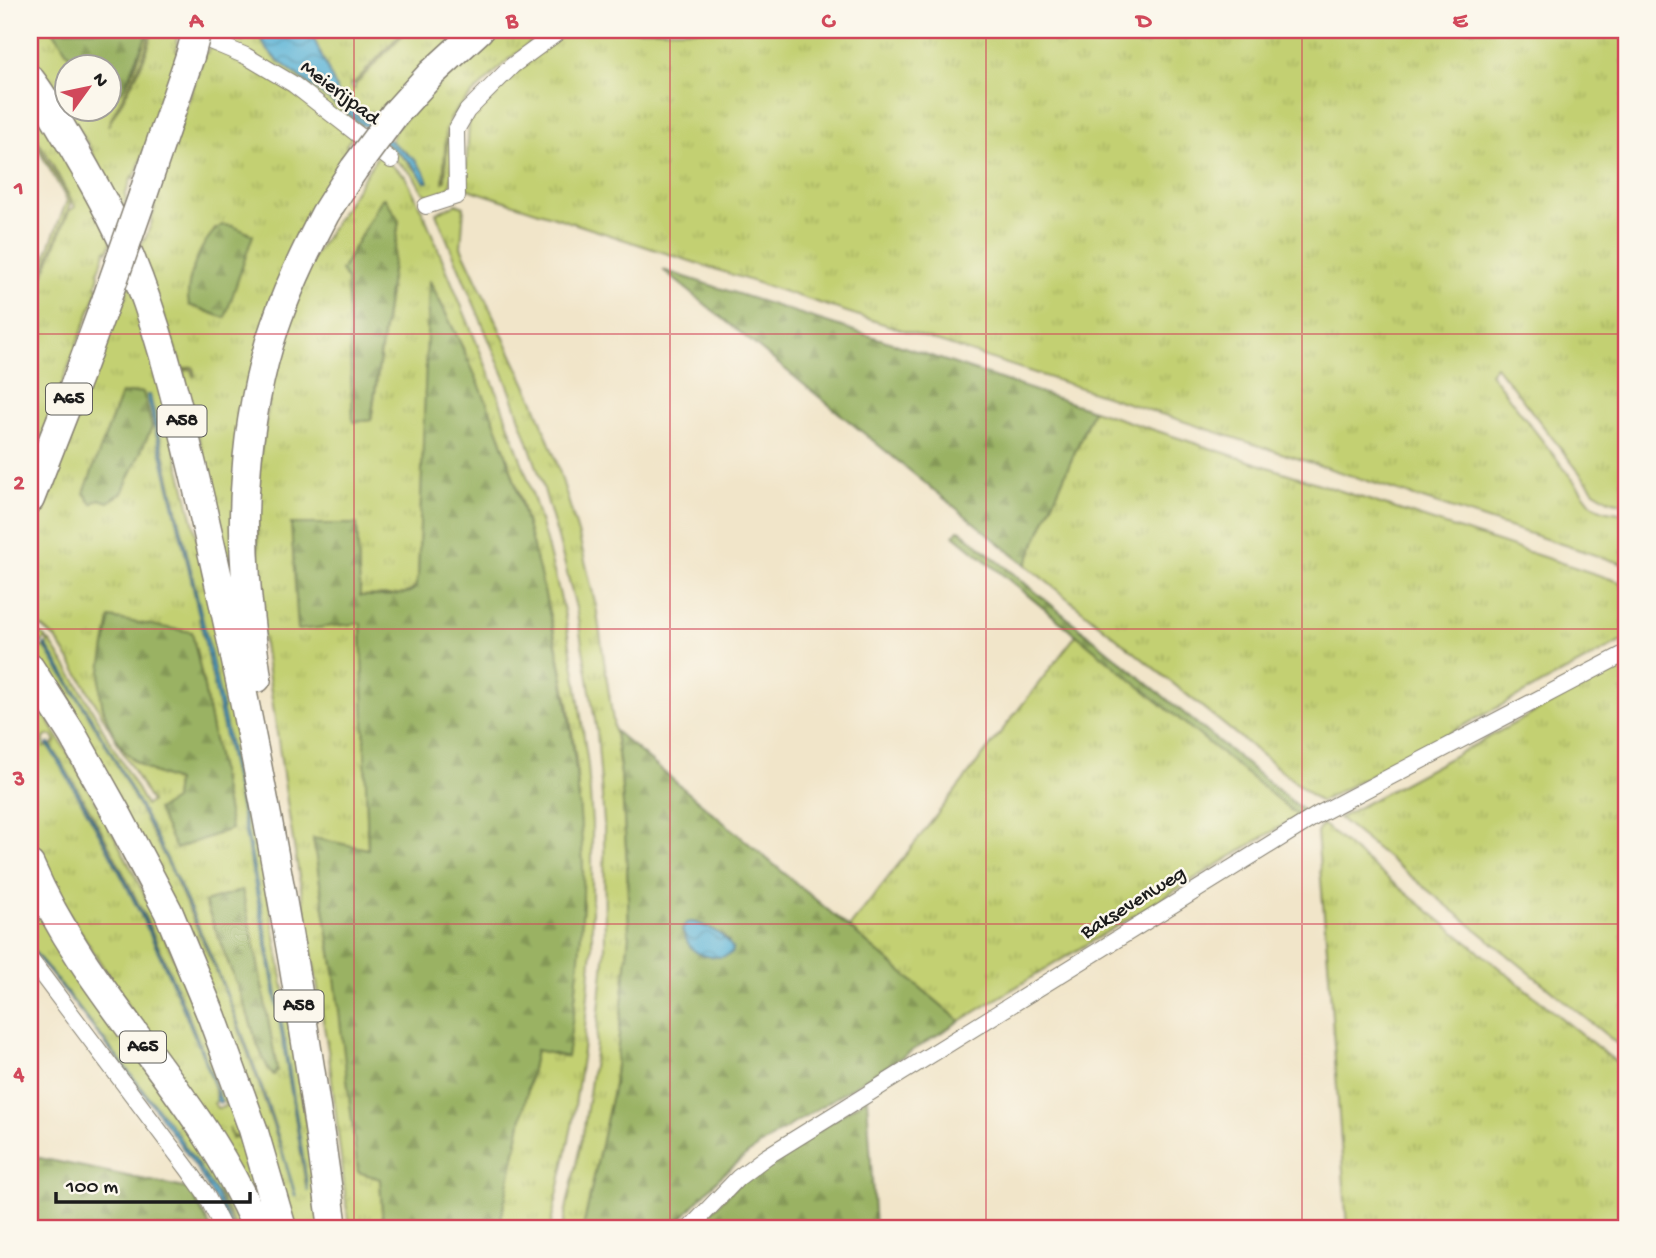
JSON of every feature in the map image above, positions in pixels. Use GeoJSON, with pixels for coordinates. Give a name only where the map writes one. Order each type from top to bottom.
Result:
{"type":"FeatureCollection","features":[{"type":"Feature","properties":{"kind":"highway","name":"A58"},"geometry":{"type":"LineString","coordinates":[[261,789],[260,704],[247,603],[244,536],[246,477],[257,392],[274,327],[293,278],[326,212],[354,169],[394,116],[432,73],[479,30]]}},
{"type":"Feature","properties":{"kind":"highway","name":"A65"},"geometry":{"type":"LineString","coordinates":[[30,499],[79,374],[143,195],[190,38]]}},
{"type":"Feature","properties":{"kind":"highway","name":"A58"},"geometry":{"type":"LineString","coordinates":[[30,79],[82,162],[130,257],[170,372],[244,695],[290,948],[333,1228]]}},
{"type":"Feature","properties":{"kind":"highway"},"geometry":{"type":"LineString","coordinates":[[30,668],[72,734],[167,911],[212,1017],[253,1129],[282,1228]]}},
{"type":"Feature","properties":{"kind":"highway","name":"A65"},"geometry":{"type":"LineString","coordinates":[[30,865],[51,911],[84,965],[192,1112],[243,1198],[257,1228]]}},
{"type":"Feature","properties":{"kind":"street"},"geometry":{"type":"LineString","coordinates":[[426,205],[457,196],[456,130],[467,111],[513,65],[562,30]]}},
{"type":"Feature","properties":{"kind":"street","name":"Meierijpad"},"geometry":{"type":"LineString","coordinates":[[190,38],[246,56],[270,69],[391,160]]}},
{"type":"Feature","properties":{"kind":"street","name":"Baksevenweg"},"geometry":{"type":"LineString","coordinates":[[690,1228],[738,1178],[766,1157],[1319,814],[1626,653]]}},
{"type":"Feature","properties":{"kind":"street"},"geometry":{"type":"LineString","coordinates":[[30,959],[188,1169],[205,1193],[223,1228]]}},
{"type":"Feature","properties":{"kind":"green space"},"geometry":{"type":"Polygon","coordinates":[[[30,30],[53,30],[67,52],[52,52],[52,87],[30,54],[30,30]]]}},
{"type":"Feature","properties":{"kind":"green space"},"geometry":{"type":"Polygon","coordinates":[[[53,30],[146,30],[146,37],[122,90],[122,52],[67,52],[53,30]]]}},
{"type":"Feature","properties":{"kind":"green space"},"geometry":{"type":"Polygon","coordinates":[[[146,30],[149,30],[148,41],[139,66],[122,98],[122,89],[141,51],[146,30]]]}},
{"type":"Feature","properties":{"kind":"green space"},"geometry":{"type":"Polygon","coordinates":[[[152,30],[182,32],[178,34],[176,42],[176,50],[180,52],[134,179],[132,176],[122,211],[74,122],[110,122],[108,126],[110,122],[122,122],[122,102],[141,66],[152,30]]]}},
{"type":"Feature","properties":{"kind":"green space"},"geometry":{"type":"Polygon","coordinates":[[[214,30],[243,30],[243,41],[245,30],[258,30],[265,47],[275,58],[361,125],[359,128],[213,34],[214,30]]]}},
{"type":"Feature","properties":{"kind":"green space"},"geometry":{"type":"Polygon","coordinates":[[[310,30],[404,30],[353,84],[350,83],[350,87],[355,89],[355,85],[407,30],[470,30],[391,106],[383,106],[376,115],[371,111],[364,121],[339,97],[310,30]]]}},
{"type":"Feature","properties":{"kind":"green space"},"geometry":{"type":"Polygon","coordinates":[[[496,30],[547,30],[509,59],[456,110],[446,133],[443,182],[449,131],[463,104],[450,187],[443,194],[430,197],[423,192],[413,175],[382,149],[388,145],[394,149],[426,183],[409,155],[391,142],[395,129],[496,30]]]}},
{"type":"Feature","properties":{"kind":"green space"},"geometry":{"type":"Polygon","coordinates":[[[566,30],[1626,30],[1626,504],[1609,500],[1594,491],[1496,366],[1490,373],[1591,503],[1603,510],[1626,514],[1626,565],[465,188],[469,123],[466,116],[566,30]]]}},
{"type":"Feature","properties":{"kind":"green space"},"geometry":{"type":"Polygon","coordinates":[[[209,46],[244,58],[353,136],[346,145],[350,148],[340,164],[337,180],[263,348],[252,665],[183,371],[191,369],[195,376],[193,367],[182,369],[140,249],[152,221],[155,208],[152,207],[209,46]],[[215,229],[199,256],[189,305],[225,318],[215,229]]]}},
{"type":"Feature","properties":{"kind":"green space"},"geometry":{"type":"Polygon","coordinates":[[[30,92],[112,240],[98,273],[96,286],[99,287],[30,468],[30,309],[69,211],[75,207],[30,128],[30,92]]]}},
{"type":"Feature","properties":{"kind":"green space"},"geometry":{"type":"Polygon","coordinates":[[[30,130],[71,202],[30,304],[30,297],[67,200],[30,137],[30,130]]]}},
{"type":"Feature","properties":{"kind":"green space"},"geometry":{"type":"Polygon","coordinates":[[[378,155],[405,176],[425,217],[496,390],[529,482],[564,611],[588,765],[592,823],[592,948],[583,1051],[572,1126],[550,1228],[516,1228],[500,1224],[536,1049],[574,1014],[583,903],[576,760],[554,632],[520,497],[499,432],[464,350],[430,281],[418,577],[415,588],[410,592],[397,594],[360,596],[357,524],[291,524],[361,623],[368,850],[313,839],[335,978],[380,1179],[383,1228],[349,1228],[329,1056],[290,822],[260,617],[256,481],[275,364],[311,261],[378,155]],[[384,198],[382,199],[341,271],[347,278],[354,422],[371,420],[399,220],[384,198]]]}},
{"type":"Feature","properties":{"kind":"green space"},"geometry":{"type":"Polygon","coordinates":[[[382,198],[399,220],[371,420],[353,422],[347,279],[341,271],[382,198]]]}},
{"type":"Feature","properties":{"kind":"green space"},"geometry":{"type":"Polygon","coordinates":[[[456,204],[464,207],[461,247],[534,402],[556,460],[579,536],[596,606],[621,775],[629,935],[614,1085],[583,1228],[562,1228],[584,1128],[595,1053],[605,949],[604,823],[597,732],[576,608],[541,479],[508,385],[436,213],[456,204]]]}},
{"type":"Feature","properties":{"kind":"green space"},"geometry":{"type":"Polygon","coordinates":[[[222,225],[233,226],[253,235],[225,318],[189,305],[188,295],[192,273],[201,250],[214,231],[222,225]]]}},
{"type":"Feature","properties":{"kind":"green space"},"geometry":{"type":"Polygon","coordinates":[[[663,270],[1093,410],[1026,565],[663,270]]]}},
{"type":"Feature","properties":{"kind":"green space"},"geometry":{"type":"Polygon","coordinates":[[[130,279],[140,307],[232,680],[324,1228],[291,1228],[271,1156],[40,667],[30,652],[30,629],[50,642],[76,681],[146,805],[151,802],[56,639],[43,628],[30,624],[30,541],[110,326],[112,327],[117,314],[118,316],[127,294],[125,290],[130,279]],[[142,392],[121,394],[110,426],[100,498],[108,502],[139,454],[152,427],[142,392]],[[154,425],[191,578],[240,804],[213,668],[164,452],[157,426],[154,425]],[[192,632],[100,680],[103,710],[133,760],[153,772],[176,780],[174,800],[231,829],[192,632]],[[45,639],[39,644],[45,647],[76,694],[115,761],[172,872],[226,994],[284,1158],[269,1107],[217,968],[174,873],[101,734],[46,645],[48,641],[45,639]],[[242,812],[280,1021],[306,1186],[276,991],[242,812]],[[242,890],[205,903],[258,1046],[277,1069],[242,890]]]}},
{"type":"Feature","properties":{"kind":"green space"},"geometry":{"type":"Polygon","coordinates":[[[429,280],[484,395],[515,483],[555,640],[569,716],[578,791],[583,898],[571,1030],[567,1057],[536,1050],[500,1224],[516,1228],[383,1228],[380,1179],[358,1172],[335,978],[313,838],[368,849],[361,623],[298,630],[291,524],[357,524],[360,596],[397,595],[415,588],[418,577],[429,280]]]}},
{"type":"Feature","properties":{"kind":"green space"},"geometry":{"type":"Polygon","coordinates":[[[143,392],[152,427],[122,493],[108,502],[99,499],[92,504],[84,493],[121,394],[143,392]]]}},
{"type":"Feature","properties":{"kind":"green space"},"geometry":{"type":"Polygon","coordinates":[[[1093,410],[1626,584],[1626,639],[1320,802],[1026,565],[1093,410]]]}},
{"type":"Feature","properties":{"kind":"green space"},"geometry":{"type":"Polygon","coordinates":[[[958,530],[1305,812],[1298,816],[954,535],[958,530]]]}},
{"type":"Feature","properties":{"kind":"green space"},"geometry":{"type":"Polygon","coordinates":[[[110,618],[192,632],[231,829],[176,849],[157,810],[174,800],[176,781],[148,769],[126,752],[109,724],[102,703],[100,682],[110,618]]]}},
{"type":"Feature","properties":{"kind":"green space"},"geometry":{"type":"Polygon","coordinates":[[[1077,634],[1298,816],[960,1021],[849,928],[1077,634]]]}},
{"type":"Feature","properties":{"kind":"green space"},"geometry":{"type":"Polygon","coordinates":[[[1626,663],[1626,1051],[1339,818],[1626,663]]]}},
{"type":"Feature","properties":{"kind":"green space"},"geometry":{"type":"Polygon","coordinates":[[[30,691],[117,841],[174,959],[241,1134],[233,1137],[229,1127],[232,1139],[242,1136],[269,1228],[30,852],[30,691]],[[53,736],[44,738],[44,747],[49,746],[140,912],[204,1058],[215,1090],[217,1101],[214,1103],[217,1108],[224,1107],[226,1102],[221,1101],[186,1009],[146,918],[101,830],[51,745],[56,741],[53,736]]]}},
{"type":"Feature","properties":{"kind":"green space"},"geometry":{"type":"Polygon","coordinates":[[[615,731],[960,1021],[749,1153],[718,1179],[673,1228],[583,1228],[614,1085],[629,935],[621,775],[615,731]],[[692,922],[682,930],[686,937],[704,954],[717,957],[729,941],[712,929],[692,922]]]}},
{"type":"Feature","properties":{"kind":"green space"},"geometry":{"type":"Polygon","coordinates":[[[1322,824],[1626,1070],[1626,1228],[1347,1228],[1317,833],[1322,824]]]}},
{"type":"Feature","properties":{"kind":"green space"},"geometry":{"type":"Polygon","coordinates":[[[30,890],[189,1125],[246,1228],[236,1228],[218,1191],[235,1228],[232,1228],[216,1193],[173,1128],[30,946],[30,890]]]}},
{"type":"Feature","properties":{"kind":"green space"},"geometry":{"type":"Polygon","coordinates":[[[242,890],[277,1069],[274,1075],[269,1071],[258,1046],[205,902],[242,890]]]}},
{"type":"Feature","properties":{"kind":"green space"},"geometry":{"type":"Polygon","coordinates":[[[867,1098],[875,1228],[695,1228],[741,1181],[867,1098]]]}},
{"type":"Feature","properties":{"kind":"green space"},"geometry":{"type":"Polygon","coordinates":[[[30,1156],[189,1189],[211,1228],[30,1228],[30,1156]]]}},
{"type":"Feature","properties":{"kind":"water"},"geometry":{"type":"Polygon","coordinates":[[[258,30],[310,30],[342,101],[415,160],[428,182],[425,182],[412,164],[399,153],[275,58],[265,47],[258,30]]]}},
{"type":"Feature","properties":{"kind":"water"},"geometry":{"type":"Polygon","coordinates":[[[147,395],[150,395],[228,734],[277,995],[308,1192],[240,806],[191,578],[147,395]]]}},
{"type":"Feature","properties":{"kind":"water"},"geometry":{"type":"Polygon","coordinates":[[[44,644],[86,709],[124,775],[198,928],[125,779],[44,644]]]}},
{"type":"Feature","properties":{"kind":"water"},"geometry":{"type":"Polygon","coordinates":[[[49,743],[92,817],[146,921],[193,1028],[220,1103],[180,1001],[140,913],[96,827],[47,744],[49,743]]]}},
{"type":"Feature","properties":{"kind":"water"},"geometry":{"type":"Polygon","coordinates":[[[692,922],[710,928],[720,935],[733,949],[732,953],[722,957],[710,957],[694,950],[682,930],[686,923],[692,922]]]}},
{"type":"Feature","properties":{"kind":"water"},"geometry":{"type":"Polygon","coordinates":[[[30,946],[173,1128],[216,1193],[232,1228],[229,1228],[203,1180],[173,1135],[30,946]]]}}]}
